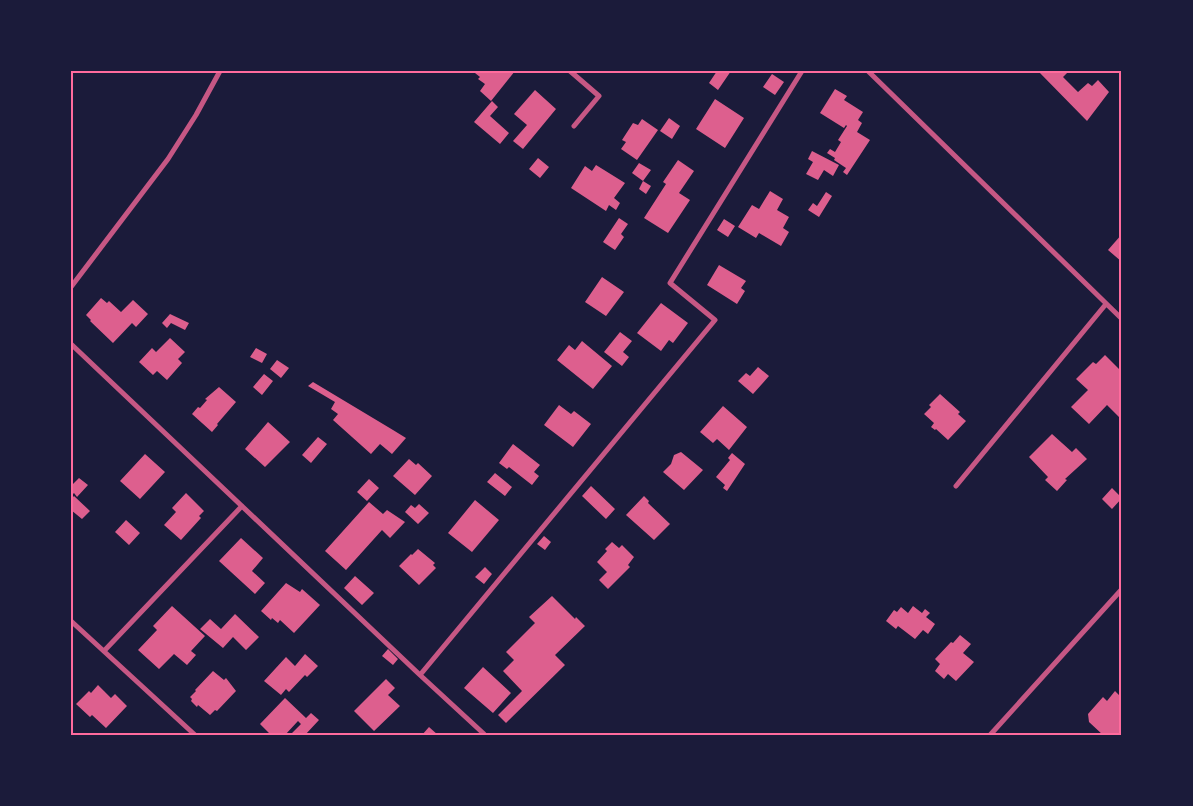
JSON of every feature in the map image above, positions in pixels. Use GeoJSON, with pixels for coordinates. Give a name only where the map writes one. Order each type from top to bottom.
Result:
{"type":"FeatureCollection","features":[{"type":"Feature","properties":{"kind":"street"},"geometry":{"type":"LineString","coordinates":[[71,287],[168,159],[196,116],[220,71]]}},
{"type":"Feature","properties":{"kind":"street"},"geometry":{"type":"LineString","coordinates":[[570,71],[599,96],[574,126]]}},
{"type":"Feature","properties":{"kind":"street"},"geometry":{"type":"LineString","coordinates":[[420,675],[715,320],[670,283],[802,71]]}},
{"type":"Feature","properties":{"kind":"street"},"geometry":{"type":"LineString","coordinates":[[868,71],[1122,319]]}},
{"type":"Feature","properties":{"kind":"street"},"geometry":{"type":"LineString","coordinates":[[956,486],[1106,304]]}},
{"type":"Feature","properties":{"kind":"street"},"geometry":{"type":"LineString","coordinates":[[71,344],[484,734]]}},
{"type":"Feature","properties":{"kind":"street"},"geometry":{"type":"LineString","coordinates":[[104,651],[242,506]]}},
{"type":"Feature","properties":{"kind":"street"},"geometry":{"type":"LineString","coordinates":[[991,734],[1122,589]]}},
{"type":"Feature","properties":{"kind":"street"},"geometry":{"type":"LineString","coordinates":[[71,621],[195,735]]}},
{"type":"Feature","properties":{"kind":"building"},"geometry":{"type":"Polygon","coordinates":[[[477,71],[515,71],[491,101],[480,91],[485,84],[478,79],[480,77],[475,73],[477,71]]]}},
{"type":"Feature","properties":{"kind":"building"},"geometry":{"type":"Polygon","coordinates":[[[717,71],[731,71],[718,90],[709,83],[717,71]]]}},
{"type":"Feature","properties":{"kind":"building"},"geometry":{"type":"Polygon","coordinates":[[[1038,71],[1069,71],[1063,77],[1078,92],[1088,83],[1092,86],[1098,80],[1109,92],[1087,121],[1038,71]]]}},
{"type":"Feature","properties":{"kind":"building"},"geometry":{"type":"Polygon","coordinates":[[[772,74],[784,82],[775,95],[763,87],[772,74]]]}},
{"type":"Feature","properties":{"kind":"building"},"geometry":{"type":"Polygon","coordinates":[[[835,89],[847,96],[844,100],[863,112],[858,120],[862,123],[857,132],[870,140],[847,175],[843,172],[846,168],[827,153],[830,149],[835,152],[841,142],[838,140],[847,126],[844,128],[820,113],[835,89]]]}},
{"type":"Feature","properties":{"kind":"building"},"geometry":{"type":"Polygon","coordinates":[[[535,90],[556,109],[523,149],[513,141],[527,125],[514,114],[535,90]]]}},
{"type":"Feature","properties":{"kind":"building"},"geometry":{"type":"Polygon","coordinates":[[[715,99],[744,118],[725,148],[696,129],[715,99]]]}},
{"type":"Feature","properties":{"kind":"building"},"geometry":{"type":"Polygon","coordinates":[[[492,101],[498,107],[490,116],[509,133],[500,144],[474,122],[492,101]]]}},
{"type":"Feature","properties":{"kind":"building"},"geometry":{"type":"Polygon","coordinates":[[[669,118],[680,126],[672,139],[660,131],[669,118]]]}},
{"type":"Feature","properties":{"kind":"building"},"geometry":{"type":"Polygon","coordinates":[[[642,119],[658,130],[637,160],[621,149],[626,142],[622,140],[633,123],[638,125],[642,119]]]}},
{"type":"Feature","properties":{"kind":"building"},"geometry":{"type":"Polygon","coordinates":[[[812,151],[839,165],[833,176],[824,170],[818,180],[806,174],[813,162],[808,159],[812,151]]]}},
{"type":"Feature","properties":{"kind":"building"},"geometry":{"type":"Polygon","coordinates":[[[538,158],[549,167],[540,178],[529,169],[538,158]]]}},
{"type":"Feature","properties":{"kind":"building"},"geometry":{"type":"Polygon","coordinates":[[[678,160],[694,171],[679,193],[690,200],[668,233],[644,218],[666,184],[663,182],[678,160]]]}},
{"type":"Feature","properties":{"kind":"building"},"geometry":{"type":"Polygon","coordinates":[[[639,163],[651,170],[643,181],[632,173],[639,163]]]}},
{"type":"Feature","properties":{"kind":"building"},"geometry":{"type":"Polygon","coordinates":[[[596,165],[625,183],[614,198],[620,203],[616,210],[609,205],[606,211],[571,188],[585,166],[592,171],[596,165]]]}},
{"type":"Feature","properties":{"kind":"building"},"geometry":{"type":"Polygon","coordinates":[[[643,181],[651,186],[646,194],[639,189],[643,181]]]}},
{"type":"Feature","properties":{"kind":"building"},"geometry":{"type":"Polygon","coordinates":[[[770,191],[783,199],[777,210],[789,217],[783,228],[789,232],[781,246],[759,233],[756,238],[738,227],[752,205],[759,209],[770,191]]]}},
{"type":"Feature","properties":{"kind":"building"},"geometry":{"type":"Polygon","coordinates":[[[826,192],[832,196],[819,217],[808,210],[813,203],[817,206],[826,192]]]}},
{"type":"Feature","properties":{"kind":"building"},"geometry":{"type":"Polygon","coordinates":[[[619,218],[628,224],[621,234],[624,237],[615,250],[603,242],[619,218]]]}},
{"type":"Feature","properties":{"kind":"building"},"geometry":{"type":"Polygon","coordinates":[[[724,219],[735,226],[728,237],[717,230],[724,219]]]}},
{"type":"Feature","properties":{"kind":"building"},"geometry":{"type":"Polygon","coordinates":[[[1122,234],[1122,262],[1108,250],[1122,234]]]}},
{"type":"Feature","properties":{"kind":"building"},"geometry":{"type":"Polygon","coordinates":[[[719,265],[746,281],[741,288],[745,291],[737,304],[707,285],[719,265]]]}},
{"type":"Feature","properties":{"kind":"building"},"geometry":{"type":"Polygon","coordinates":[[[602,277],[624,292],[606,316],[585,302],[602,277]]]}},
{"type":"Feature","properties":{"kind":"building"},"geometry":{"type":"Polygon","coordinates":[[[101,298],[107,303],[109,301],[121,312],[133,300],[148,314],[136,327],[132,323],[113,343],[86,315],[101,298]]]}},
{"type":"Feature","properties":{"kind":"building"},"geometry":{"type":"Polygon","coordinates":[[[661,303],[688,323],[673,343],[669,340],[661,351],[637,333],[661,303]]]}},
{"type":"Feature","properties":{"kind":"building"},"geometry":{"type":"Polygon","coordinates":[[[170,314],[189,323],[185,330],[171,323],[167,328],[162,323],[170,314]]]}},
{"type":"Feature","properties":{"kind":"building"},"geometry":{"type":"Polygon","coordinates":[[[620,332],[632,341],[623,352],[629,357],[622,366],[604,352],[620,332]]]}},
{"type":"Feature","properties":{"kind":"building"},"geometry":{"type":"Polygon","coordinates":[[[170,338],[185,352],[178,359],[182,363],[167,380],[157,371],[153,375],[139,362],[152,348],[156,352],[170,338]]]}},
{"type":"Feature","properties":{"kind":"building"},"geometry":{"type":"Polygon","coordinates":[[[582,341],[612,366],[593,389],[557,360],[569,345],[575,350],[582,341]]]}},
{"type":"Feature","properties":{"kind":"building"},"geometry":{"type":"Polygon","coordinates":[[[256,348],[267,354],[262,363],[250,357],[256,348]]]}},
{"type":"Feature","properties":{"kind":"building"},"geometry":{"type":"Polygon","coordinates":[[[1105,355],[1122,372],[1122,416],[1120,418],[1107,405],[1089,424],[1071,407],[1088,390],[1076,379],[1093,362],[1096,364],[1105,355]]]}},
{"type":"Feature","properties":{"kind":"building"},"geometry":{"type":"Polygon","coordinates":[[[277,360],[289,368],[281,378],[270,369],[277,360]]]}},
{"type":"Feature","properties":{"kind":"building"},"geometry":{"type":"Polygon","coordinates":[[[758,367],[769,376],[753,394],[738,381],[746,373],[750,376],[758,367]]]}},
{"type":"Feature","properties":{"kind":"building"},"geometry":{"type":"Polygon","coordinates":[[[264,374],[273,381],[262,395],[253,387],[264,374]]]}},
{"type":"Feature","properties":{"kind":"building"},"geometry":{"type":"Polygon","coordinates":[[[313,382],[406,438],[392,454],[380,444],[371,454],[333,420],[338,414],[331,409],[335,402],[308,386],[313,382]]]}},
{"type":"Feature","properties":{"kind":"building"},"geometry":{"type":"Polygon","coordinates":[[[219,387],[236,402],[212,432],[192,414],[219,387]]]}},
{"type":"Feature","properties":{"kind":"building"},"geometry":{"type":"Polygon","coordinates":[[[940,394],[960,412],[958,414],[966,421],[948,440],[931,427],[934,423],[924,414],[931,407],[929,405],[940,394]]]}},
{"type":"Feature","properties":{"kind":"building"},"geometry":{"type":"Polygon","coordinates":[[[559,405],[571,414],[574,411],[591,424],[573,447],[544,425],[559,405]]]}},
{"type":"Feature","properties":{"kind":"building"},"geometry":{"type":"Polygon","coordinates":[[[723,406],[747,427],[729,450],[717,439],[713,443],[700,432],[723,406]]]}},
{"type":"Feature","properties":{"kind":"building"},"geometry":{"type":"Polygon","coordinates":[[[268,422],[290,442],[265,467],[245,449],[268,422]]]}},
{"type":"Feature","properties":{"kind":"building"},"geometry":{"type":"Polygon","coordinates":[[[1052,434],[1072,452],[1076,448],[1087,459],[1065,479],[1067,480],[1057,491],[1045,480],[1048,477],[1029,457],[1052,434]]]}},
{"type":"Feature","properties":{"kind":"building"},"geometry":{"type":"Polygon","coordinates":[[[318,437],[327,444],[311,463],[302,455],[318,437]]]}},
{"type":"Feature","properties":{"kind":"building"},"geometry":{"type":"Polygon","coordinates":[[[513,444],[540,465],[534,472],[539,476],[532,485],[509,467],[507,469],[499,463],[513,444]]]}},
{"type":"Feature","properties":{"kind":"building"},"geometry":{"type":"Polygon","coordinates":[[[681,452],[703,470],[684,490],[663,472],[671,464],[674,455],[681,452]]]}},
{"type":"Feature","properties":{"kind":"building"},"geometry":{"type":"Polygon","coordinates":[[[732,453],[745,464],[727,491],[723,488],[725,485],[716,477],[730,460],[728,458],[732,453]]]}},
{"type":"Feature","properties":{"kind":"building"},"geometry":{"type":"Polygon","coordinates":[[[145,454],[165,472],[140,499],[120,481],[145,454]]]}},
{"type":"Feature","properties":{"kind":"building"},"geometry":{"type":"Polygon","coordinates":[[[409,459],[416,465],[418,463],[432,476],[415,495],[393,476],[409,459]]]}},
{"type":"Feature","properties":{"kind":"building"},"geometry":{"type":"Polygon","coordinates":[[[495,473],[512,487],[505,496],[487,482],[495,473]]]}},
{"type":"Feature","properties":{"kind":"building"},"geometry":{"type":"Polygon","coordinates":[[[79,478],[88,485],[77,497],[74,493],[71,496],[71,486],[79,478]]]}},
{"type":"Feature","properties":{"kind":"building"},"geometry":{"type":"Polygon","coordinates":[[[369,479],[379,488],[367,501],[357,492],[369,479]]]}},
{"type":"Feature","properties":{"kind":"building"},"geometry":{"type":"Polygon","coordinates":[[[591,486],[615,509],[606,519],[582,496],[591,486]]]}},
{"type":"Feature","properties":{"kind":"building"},"geometry":{"type":"Polygon","coordinates":[[[1112,488],[1122,498],[1112,509],[1102,499],[1112,488]]]}},
{"type":"Feature","properties":{"kind":"building"},"geometry":{"type":"Polygon","coordinates":[[[186,493],[204,511],[199,516],[201,518],[181,540],[164,525],[176,512],[172,508],[186,493]]]}},
{"type":"Feature","properties":{"kind":"building"},"geometry":{"type":"Polygon","coordinates":[[[74,496],[90,511],[82,519],[71,510],[71,499],[74,496]]]}},
{"type":"Feature","properties":{"kind":"building"},"geometry":{"type":"Polygon","coordinates":[[[644,496],[649,501],[648,503],[670,524],[654,540],[626,515],[644,496]]]}},
{"type":"Feature","properties":{"kind":"building"},"geometry":{"type":"Polygon","coordinates":[[[475,500],[499,520],[472,552],[448,533],[475,500]]]}},
{"type":"Feature","properties":{"kind":"building"},"geometry":{"type":"Polygon","coordinates":[[[369,502],[383,514],[387,510],[405,522],[390,538],[382,530],[346,570],[325,551],[369,502]]]}},
{"type":"Feature","properties":{"kind":"building"},"geometry":{"type":"Polygon","coordinates":[[[419,504],[429,513],[418,524],[405,512],[411,505],[415,508],[419,504]]]}},
{"type":"Feature","properties":{"kind":"building"},"geometry":{"type":"Polygon","coordinates":[[[126,520],[140,533],[129,545],[115,532],[126,520]]]}},
{"type":"Feature","properties":{"kind":"building"},"geometry":{"type":"Polygon","coordinates":[[[544,536],[551,542],[545,550],[537,544],[544,536]]]}},
{"type":"Feature","properties":{"kind":"building"},"geometry":{"type":"Polygon","coordinates":[[[241,538],[263,558],[252,571],[265,583],[255,594],[219,561],[241,538]]]}},
{"type":"Feature","properties":{"kind":"building"},"geometry":{"type":"Polygon","coordinates":[[[612,542],[619,548],[622,545],[634,557],[628,565],[630,567],[608,589],[599,580],[607,572],[597,562],[612,542]]]}},
{"type":"Feature","properties":{"kind":"building"},"geometry":{"type":"Polygon","coordinates":[[[418,549],[435,563],[433,565],[436,568],[419,585],[399,566],[418,549]]]}},
{"type":"Feature","properties":{"kind":"building"},"geometry":{"type":"Polygon","coordinates":[[[485,567],[492,574],[484,584],[475,577],[485,567]]]}},
{"type":"Feature","properties":{"kind":"building"},"geometry":{"type":"Polygon","coordinates":[[[355,576],[374,593],[362,605],[344,588],[355,576]]]}},
{"type":"Feature","properties":{"kind":"building"},"geometry":{"type":"Polygon","coordinates":[[[286,583],[300,592],[302,589],[320,605],[294,633],[280,620],[278,623],[272,618],[271,620],[261,611],[286,583]]]}},
{"type":"Feature","properties":{"kind":"building"},"geometry":{"type":"Polygon","coordinates":[[[552,596],[575,619],[576,617],[585,626],[555,655],[565,665],[506,723],[498,715],[522,691],[503,671],[514,660],[506,652],[535,623],[529,617],[552,596]]]}},
{"type":"Feature","properties":{"kind":"building"},"geometry":{"type":"Polygon","coordinates":[[[172,606],[205,636],[191,651],[196,655],[187,665],[174,654],[159,669],[138,650],[157,630],[153,626],[172,606]]]}},
{"type":"Feature","properties":{"kind":"building"},"geometry":{"type":"Polygon","coordinates":[[[913,606],[922,613],[925,609],[930,613],[926,617],[935,624],[928,634],[923,630],[915,639],[898,626],[896,629],[886,621],[894,610],[897,612],[901,607],[908,613],[913,606]]]}},
{"type":"Feature","properties":{"kind":"building"},"geometry":{"type":"Polygon","coordinates":[[[235,614],[259,637],[246,650],[233,637],[223,648],[200,629],[210,619],[221,629],[235,614]]]}},
{"type":"Feature","properties":{"kind":"building"},"geometry":{"type":"Polygon","coordinates":[[[960,635],[971,644],[963,653],[974,662],[956,681],[948,674],[944,679],[935,671],[940,664],[935,659],[960,635]]]}},
{"type":"Feature","properties":{"kind":"building"},"geometry":{"type":"Polygon","coordinates":[[[388,649],[398,659],[393,665],[382,656],[388,649]]]}},
{"type":"Feature","properties":{"kind":"building"},"geometry":{"type":"Polygon","coordinates":[[[305,654],[318,666],[307,677],[305,675],[289,692],[286,689],[281,695],[264,681],[286,657],[295,666],[305,654]]]}},
{"type":"Feature","properties":{"kind":"building"},"geometry":{"type":"Polygon","coordinates":[[[483,667],[511,693],[493,713],[464,688],[483,667]]]}},
{"type":"Feature","properties":{"kind":"building"},"geometry":{"type":"Polygon","coordinates":[[[213,671],[224,680],[226,678],[236,691],[217,711],[215,710],[210,715],[198,705],[197,707],[190,697],[213,671]]]}},
{"type":"Feature","properties":{"kind":"building"},"geometry":{"type":"Polygon","coordinates":[[[386,679],[395,688],[388,695],[400,706],[374,731],[354,711],[386,679]]]}},
{"type":"Feature","properties":{"kind":"building"},"geometry":{"type":"Polygon","coordinates":[[[98,685],[111,698],[115,694],[127,706],[106,728],[76,704],[98,685]]]}},
{"type":"Feature","properties":{"kind":"building"},"geometry":{"type":"Polygon","coordinates":[[[1115,691],[1122,698],[1122,734],[1103,735],[1089,722],[1088,714],[1103,697],[1107,701],[1115,691]]]}},
{"type":"Feature","properties":{"kind":"building"},"geometry":{"type":"Polygon","coordinates":[[[285,698],[306,718],[311,713],[319,720],[305,735],[290,735],[301,724],[298,721],[285,735],[271,735],[260,724],[285,698]]]}},
{"type":"Feature","properties":{"kind":"building"},"geometry":{"type":"Polygon","coordinates":[[[429,727],[438,735],[422,735],[429,727]]]}}]}
